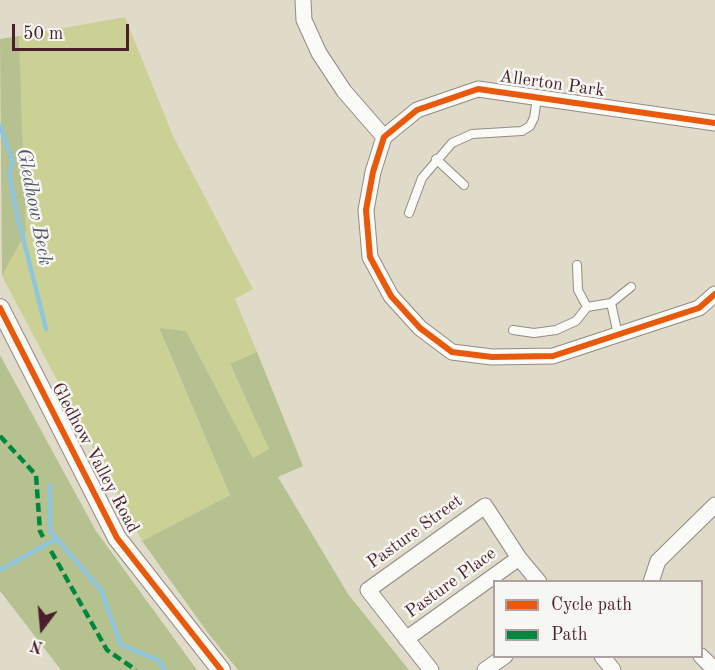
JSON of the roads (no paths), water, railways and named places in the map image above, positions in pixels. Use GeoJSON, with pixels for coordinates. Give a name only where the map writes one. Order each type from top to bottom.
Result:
{"type":"FeatureCollection","features":[{"type":"Feature","properties":{"kind":"street"},"geometry":{"type":"LineString","coordinates":[[303,0],[304,20],[320,53],[344,91],[384,137],[373,172],[366,210],[370,257],[392,296],[420,328],[452,352],[492,357],[553,356],[699,308],[715,294]]}},
{"type":"Feature","properties":{"kind":"street","name":"Allerton Park"},"geometry":{"type":"LineString","coordinates":[[384,137],[417,110],[478,89],[715,123]]}},
{"type":"Feature","properties":{"kind":"street","name":"Gledhow Valley Road"},"geometry":{"type":"LineString","coordinates":[[0,308],[117,538],[221,670]]}},
{"type":"Feature","properties":{"kind":"street"},"geometry":{"type":"LineString","coordinates":[[652,580],[658,561],[715,505]]}},
{"type":"Feature","properties":{"kind":"street","name":"Pasture Street"},"geometry":{"type":"LineString","coordinates":[[406,639],[368,590],[484,506],[519,558]]}},
{"type":"Feature","properties":{"kind":"street"},"geometry":{"type":"LineString","coordinates":[[519,558],[537,580]]}},
{"type":"Feature","properties":{"kind":"street","name":"Pasture Place"},"geometry":{"type":"LineString","coordinates":[[406,639],[519,558]]}},
{"type":"Feature","properties":{"kind":"street"},"geometry":{"type":"LineString","coordinates":[[406,639],[430,670]]}},
{"type":"Feature","properties":{"kind":"street"},"geometry":{"type":"LineString","coordinates":[[485,670],[503,658]]}},
{"type":"Feature","properties":{"kind":"street"},"geometry":{"type":"LineString","coordinates":[[702,658],[715,670]]}},
{"type":"Feature","properties":{"kind":"lane"},"geometry":{"type":"LineString","coordinates":[[409,213],[422,178],[452,143],[472,134],[522,131],[530,126],[537,98]]}},
{"type":"Feature","properties":{"kind":"lane"},"geometry":{"type":"LineString","coordinates":[[436,159],[464,185]]}},
{"type":"Feature","properties":{"kind":"lane"},"geometry":{"type":"LineString","coordinates":[[577,265],[578,290],[587,307]]}},
{"type":"Feature","properties":{"kind":"lane"},"geometry":{"type":"LineString","coordinates":[[513,330],[534,333],[556,330],[576,321],[587,307],[611,303],[631,287]]}},
{"type":"Feature","properties":{"kind":"lane"},"geometry":{"type":"LineString","coordinates":[[611,303],[618,335]]}},
{"type":"Feature","properties":{"kind":"waterway","name":"Gledhow Beck"},"geometry":{"type":"LineString","coordinates":[[0,126],[13,162],[9,172],[15,206],[46,329]]}},
{"type":"Feature","properties":{"kind":"waterway","name":"Gledhow Beck"},"geometry":{"type":"LineString","coordinates":[[50,485],[50,531],[101,590],[121,645],[158,660],[165,670]]}},
{"type":"Feature","properties":{"kind":"waterway"},"geometry":{"type":"LineString","coordinates":[[0,570],[54,540],[58,540]]}}]}
